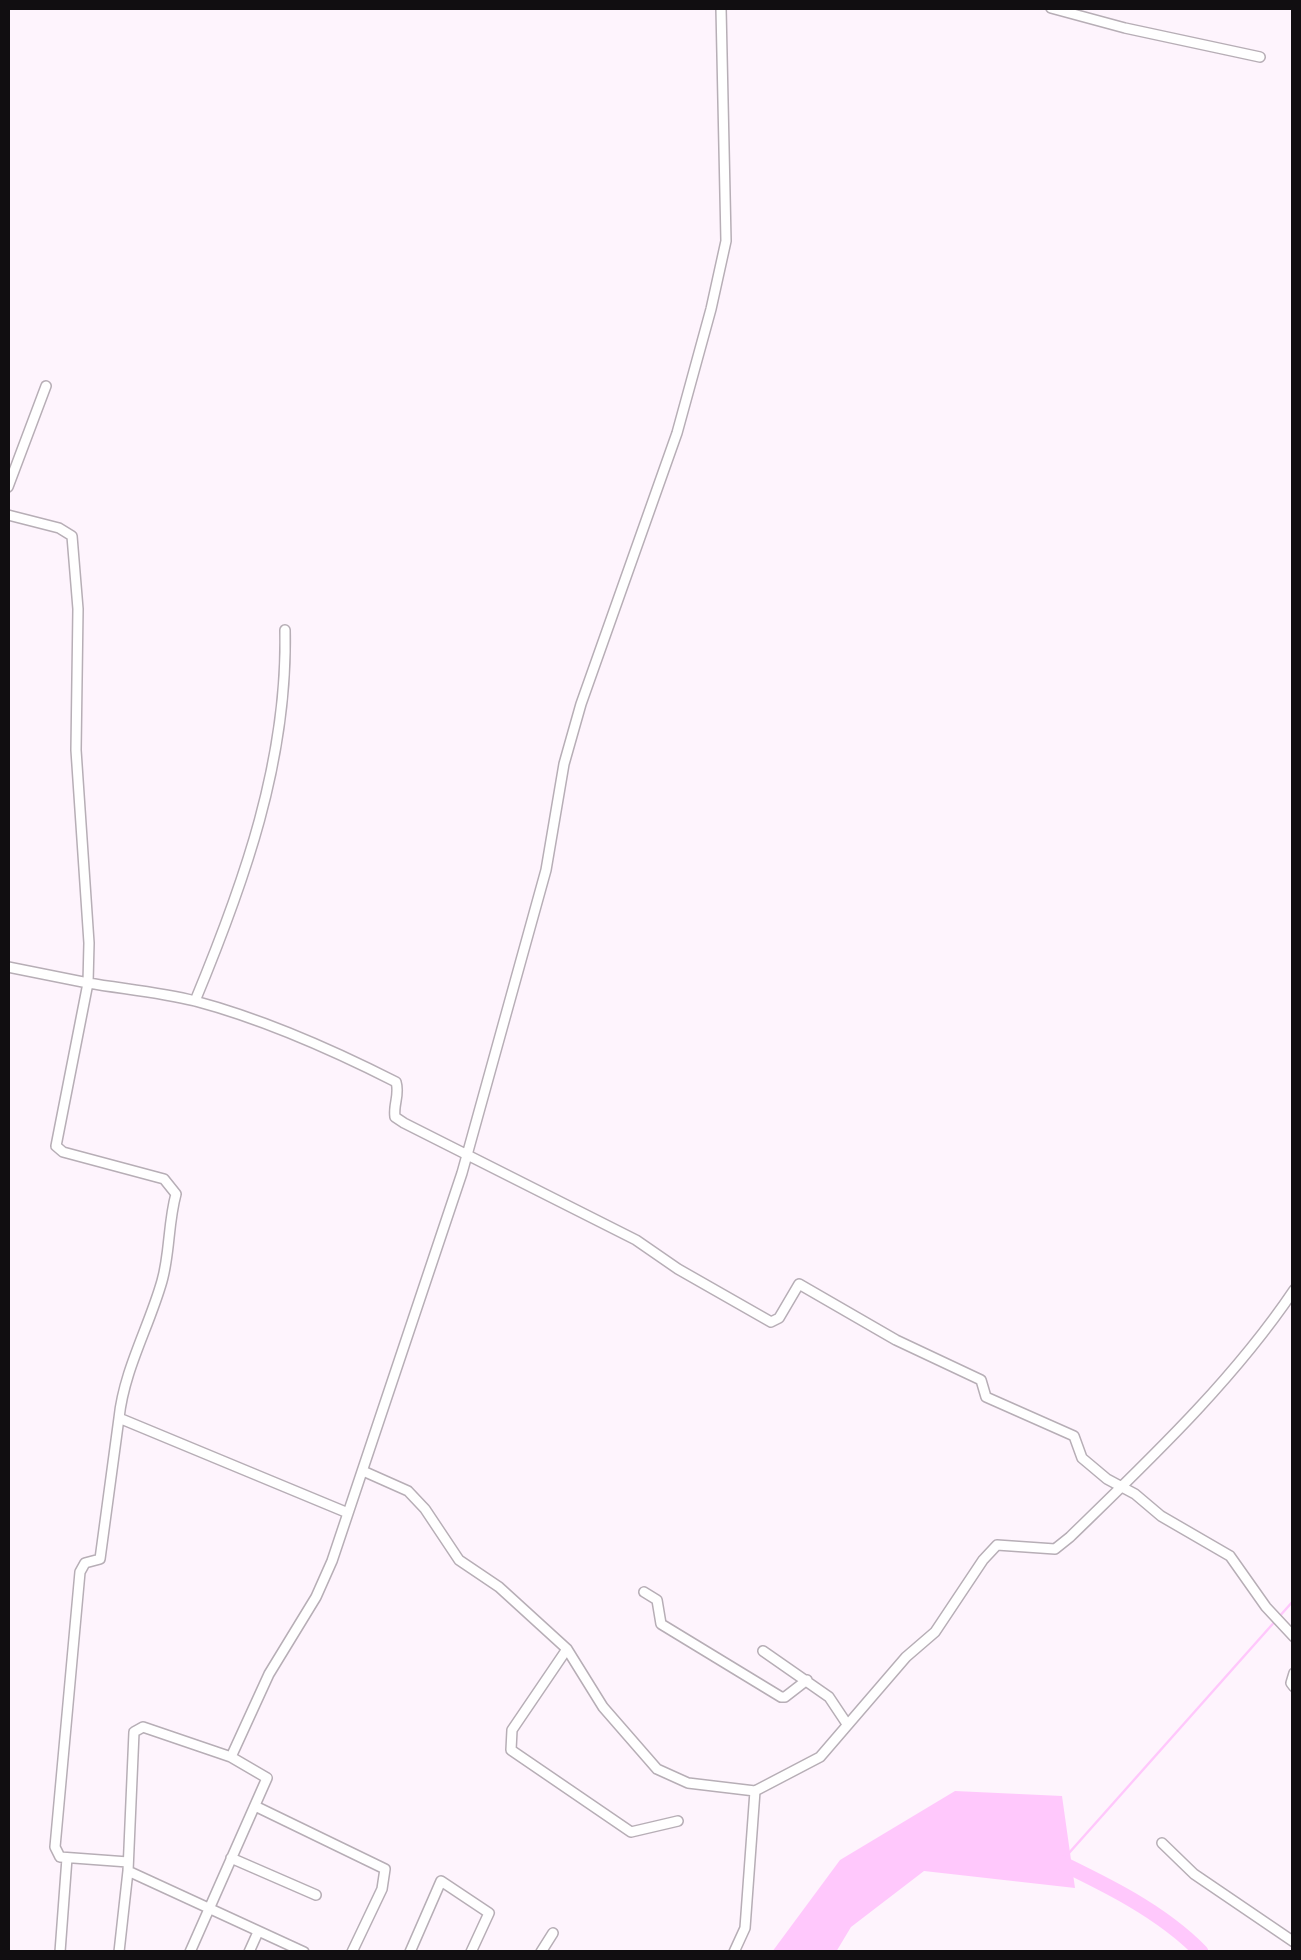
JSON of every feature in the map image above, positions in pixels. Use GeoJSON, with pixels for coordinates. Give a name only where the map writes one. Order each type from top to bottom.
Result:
{"type":"FeatureCollection","features":[{"type":"Feature","properties":{"kind":"street"},"geometry":{"type":"LineString","coordinates":[[230,1757],[269,1674],[316,1597],[363,1471],[466,1155],[546,870],[564,764],[580,704],[678,433],[726,241],[721,8]]}},
{"type":"Feature","properties":{"kind":"street"},"geometry":{"type":"LineString","coordinates":[[1051,8],[1260,57]]}},
{"type":"Feature","properties":{"kind":"street"},"geometry":{"type":"LineString","coordinates":[[8,487],[46,386]]}},
{"type":"Feature","properties":{"kind":"street"},"geometry":{"type":"LineString","coordinates":[[8,516],[60,528],[72,536],[78,609],[76,750],[90,943],[88,983],[56,1146],[63,1152],[164,1180],[176,1194],[168,1220],[163,1278],[122,1396],[100,1559],[86,1563],[80,1572],[55,1846],[57,1854],[67,1858],[128,1866],[304,1952]]}},
{"type":"Feature","properties":{"kind":"street"},"geometry":{"type":"LineString","coordinates":[[195,1002],[245,872],[264,803],[282,715],[285,630]]}},
{"type":"Feature","properties":{"kind":"street"},"geometry":{"type":"LineString","coordinates":[[8,967],[195,1002],[312,1044],[396,1082],[396,1118],[636,1240],[771,1322],[779,1318],[797,1284],[804,1286],[896,1340],[981,1380],[986,1397],[1074,1436],[1082,1458],[1119,1487],[1230,1556],[1248,1576],[1266,1607],[1294,1637]]}},
{"type":"Feature","properties":{"kind":"street"},"geometry":{"type":"LineString","coordinates":[[363,1471],[408,1492],[425,1509],[459,1560],[500,1587],[568,1648],[603,1707],[657,1768],[688,1783],[755,1792],[820,1757],[906,1657],[935,1632],[996,1545],[1054,1549],[1070,1538],[1213,1392],[1270,1326],[1294,1290]]}},
{"type":"Feature","properties":{"kind":"street"},"geometry":{"type":"LineString","coordinates":[[119,1418],[348,1514]]}},
{"type":"Feature","properties":{"kind":"street"},"geometry":{"type":"LineString","coordinates":[[644,1592],[657,1600],[661,1624],[781,1697],[806,1680]]}},
{"type":"Feature","properties":{"kind":"street"},"geometry":{"type":"LineString","coordinates":[[568,1648],[512,1730],[511,1750],[632,1832],[678,1821]]}},
{"type":"Feature","properties":{"kind":"street"},"geometry":{"type":"LineString","coordinates":[[763,1651],[828,1697],[848,1724]]}},
{"type":"Feature","properties":{"kind":"street"},"geometry":{"type":"LineString","coordinates":[[1294,1673],[1294,1687]]}},
{"type":"Feature","properties":{"kind":"street"},"geometry":{"type":"LineString","coordinates":[[119,1952],[128,1866],[134,1732],[143,1727],[230,1757],[265,1774],[266,1782],[190,1952]]}},
{"type":"Feature","properties":{"kind":"street"},"geometry":{"type":"LineString","coordinates":[[734,1952],[744,1928],[755,1792]]}},
{"type":"Feature","properties":{"kind":"street"},"geometry":{"type":"LineString","coordinates":[[255,1806],[385,1869],[382,1889],[352,1952]]}},
{"type":"Feature","properties":{"kind":"street"},"geometry":{"type":"LineString","coordinates":[[1162,1843],[1194,1874],[1294,1942]]}},
{"type":"Feature","properties":{"kind":"street"},"geometry":{"type":"LineString","coordinates":[[60,1952],[67,1858]]}},
{"type":"Feature","properties":{"kind":"street"},"geometry":{"type":"LineString","coordinates":[[231,1858],[316,1895]]}},
{"type":"Feature","properties":{"kind":"street"},"geometry":{"type":"LineString","coordinates":[[410,1952],[441,1881],[489,1913],[471,1952]]}},
{"type":"Feature","properties":{"kind":"street"},"geometry":{"type":"LineString","coordinates":[[249,1952],[258,1932]]}},
{"type":"Feature","properties":{"kind":"street"},"geometry":{"type":"LineString","coordinates":[[542,1952],[552,1933]]}},
{"type":"Feature","properties":{"kind":"shaded area"},"geometry":{"type":"Polygon","coordinates":[[[955,1791],[1062,1796],[1075,1888],[924,1871],[851,1927],[836,1952],[772,1952],[840,1860],[955,1791]]]}},
{"type":"Feature","properties":{"kind":"waterway"},"geometry":{"type":"LineString","coordinates":[[1069,1853],[1294,1600]]}},
{"type":"Feature","properties":{"kind":"waterway"},"geometry":{"type":"LineString","coordinates":[[1053,1859],[1150,1911],[1201,1952]]}}]}
